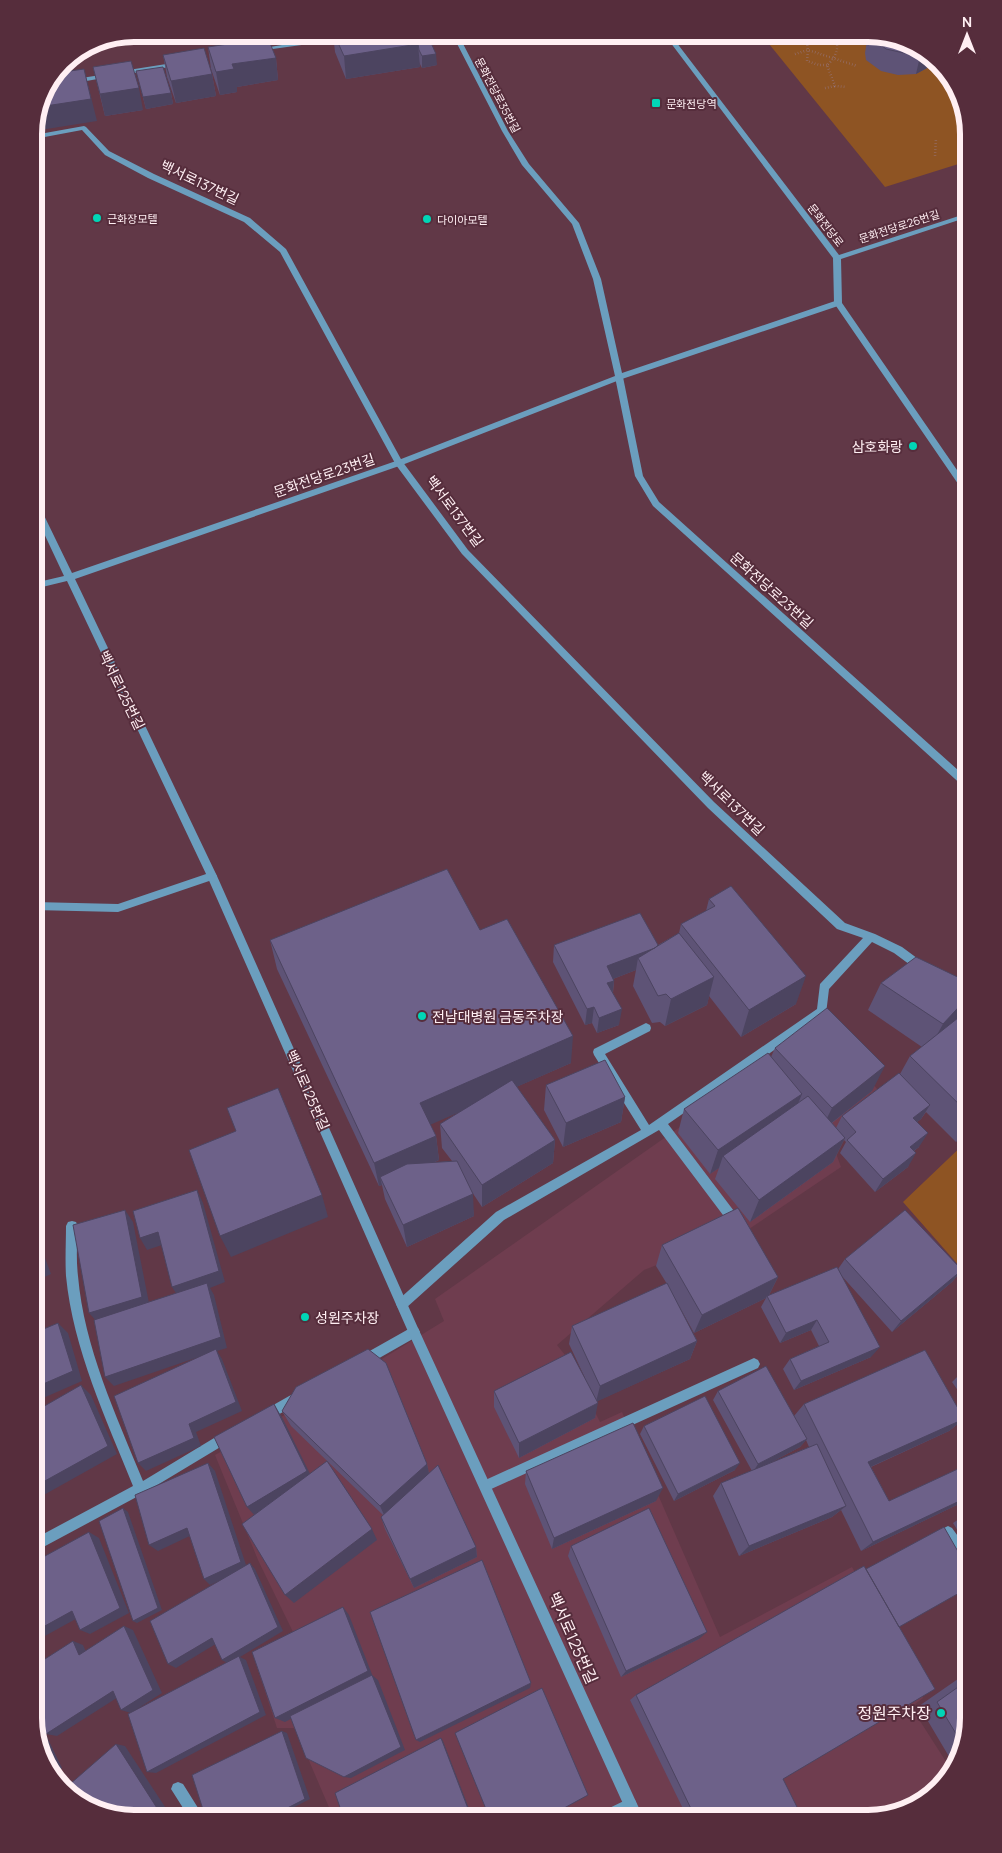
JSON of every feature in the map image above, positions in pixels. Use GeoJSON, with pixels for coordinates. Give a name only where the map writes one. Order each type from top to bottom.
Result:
{"type":"FeatureCollection","features":[{"type":"Feature","properties":{"kind":"street"},"geometry":{"type":"LineString","coordinates":[[285,42],[286,46]]}},
{"type":"Feature","properties":{"kind":"street"},"geometry":{"type":"LineString","coordinates":[[248,52],[312,42]]}},
{"type":"Feature","properties":{"kind":"street","name":"문화전당로35번길"},"geometry":{"type":"LineString","coordinates":[[459,42],[505,131],[526,165]]}},
{"type":"Feature","properties":{"kind":"street","name":"문화전당로"},"geometry":{"type":"LineString","coordinates":[[674,43],[837,258],[838,303]]}},
{"type":"Feature","properties":{"kind":"street"},"geometry":{"type":"LineString","coordinates":[[66,82],[190,62]]}},
{"type":"Feature","properties":{"kind":"street","name":"백서로137번길"},"geometry":{"type":"LineString","coordinates":[[43,136],[84,128],[107,153],[151,176],[247,220],[283,251],[399,463],[465,552],[711,805],[841,926],[872,937],[898,950],[929,973]]}},
{"type":"Feature","properties":{"kind":"street","name":"문화전당로23번길"},"geometry":{"type":"LineString","coordinates":[[526,165],[575,223],[597,279],[640,476],[656,504],[960,778]]}},
{"type":"Feature","properties":{"kind":"street","name":"문화전당로26번길"},"geometry":{"type":"LineString","coordinates":[[837,258],[960,218]]}},
{"type":"Feature","properties":{"kind":"street"},"geometry":{"type":"LineString","coordinates":[[838,303],[960,480]]}},
{"type":"Feature","properties":{"kind":"street","name":"문화전당로23번길"},"geometry":{"type":"LineString","coordinates":[[43,584],[68,578],[399,463],[619,377],[838,303]]}},
{"type":"Feature","properties":{"kind":"street","name":"백서로125번길"},"geometry":{"type":"LineString","coordinates":[[43,522],[212,876],[414,1332],[632,1810]]}},
{"type":"Feature","properties":{"kind":"street"},"geometry":{"type":"LineString","coordinates":[[43,906],[118,908],[212,876]]}},
{"type":"Feature","properties":{"kind":"street"},"geometry":{"type":"LineString","coordinates":[[402,1304],[500,1216],[661,1124],[822,1011],[824,987],[872,937]]}},
{"type":"Feature","properties":{"kind":"street"},"geometry":{"type":"LineString","coordinates":[[646,1028],[598,1052],[648,1132]]}},
{"type":"Feature","properties":{"kind":"street"},"geometry":{"type":"LineString","coordinates":[[661,1124],[743,1232]]}},
{"type":"Feature","properties":{"kind":"street"},"geometry":{"type":"LineString","coordinates":[[72,1226],[72,1277],[81,1323],[97,1378],[140,1489]]}},
{"type":"Feature","properties":{"kind":"street"},"geometry":{"type":"LineString","coordinates":[[355,1365],[414,1332]]}},
{"type":"Feature","properties":{"kind":"street"},"geometry":{"type":"LineString","coordinates":[[485,1486],[754,1364]]}},
{"type":"Feature","properties":{"kind":"street"},"geometry":{"type":"LineString","coordinates":[[252,1423],[312,1389]]}},
{"type":"Feature","properties":{"kind":"street"},"geometry":{"type":"LineString","coordinates":[[42,1542],[140,1489],[235,1432]]}},
{"type":"Feature","properties":{"kind":"street"},"geometry":{"type":"LineString","coordinates":[[948,1532],[960,1549]]}},
{"type":"Feature","properties":{"kind":"street"},"geometry":{"type":"LineString","coordinates":[[178,1789],[192,1810]]}},
{"type":"Feature","properties":{"kind":"street"},"geometry":{"type":"LineString","coordinates":[[620,1810],[630,1805]]}},
{"type":"Feature","properties":{"kind":"path"},"geometry":{"type":"LineString","coordinates":[[807,43],[807,61],[819,65],[827,65],[834,57],[838,49],[837,43]]}},
{"type":"Feature","properties":{"kind":"path"},"geometry":{"type":"LineString","coordinates":[[795,54],[808,50],[857,66]]}},
{"type":"Feature","properties":{"kind":"path"},"geometry":{"type":"LineString","coordinates":[[827,65],[835,86]]}},
{"type":"Feature","properties":{"kind":"path"},"geometry":{"type":"LineString","coordinates":[[826,88],[835,86],[846,87]]}},
{"type":"Feature","properties":{"kind":"path"},"geometry":{"type":"LineString","coordinates":[[935,156],[936,138]]}},
{"type":"Feature","properties":{"kind":"shaded area"},"geometry":{"type":"Polygon","coordinates":[[[768,43],[886,44],[897,47],[924,61],[941,78],[953,99],[958,116],[960,164],[885,187],[768,43]]]}},
{"type":"Feature","properties":{"kind":"shaded area"},"geometry":{"type":"Polygon","coordinates":[[[821,1028],[879,1091],[829,1134],[841,1167],[749,1229],[644,1270],[557,1345],[569,1360],[600,1422],[622,1412],[720,1637],[852,1567],[923,1698],[911,1707],[947,1764],[937,1779],[924,1792],[903,1804],[880,1810],[330,1810],[295,1728],[277,1728],[254,1658],[294,1634],[258,1560],[215,1455],[377,1362],[444,1321],[435,1299],[821,1028]]]}},
{"type":"Feature","properties":{"kind":"shaded area"},"geometry":{"type":"Polygon","coordinates":[[[960,1148],[960,1267],[903,1202],[960,1148]]]}},
{"type":"Feature","properties":{"kind":"building"},"geometry":{"type":"Polygon","coordinates":[[[240,42],[270,42],[276,58],[232,64],[234,69],[216,72],[208,47],[240,42]]]}},
{"type":"Feature","properties":{"kind":"building"},"geometry":{"type":"Polygon","coordinates":[[[338,42],[417,42],[418,44],[344,56],[338,42]]]}},
{"type":"Feature","properties":{"kind":"building"},"geometry":{"type":"Polygon","coordinates":[[[417,42],[431,42],[436,54],[422,56],[417,42]]]}},
{"type":"Feature","properties":{"kind":"building"},"geometry":{"type":"Polygon","coordinates":[[[879,43],[897,47],[909,52],[904,53],[886,49],[879,43]]]}},
{"type":"Feature","properties":{"kind":"building"},"geometry":{"type":"Polygon","coordinates":[[[204,48],[212,74],[171,81],[163,55],[204,48]]]}},
{"type":"Feature","properties":{"kind":"building"},"geometry":{"type":"Polygon","coordinates":[[[131,61],[139,88],[100,94],[93,67],[131,61]]]}},
{"type":"Feature","properties":{"kind":"building"},"geometry":{"type":"Polygon","coordinates":[[[163,67],[171,93],[143,97],[136,71],[163,67]]]}},
{"type":"Feature","properties":{"kind":"building"},"geometry":{"type":"Polygon","coordinates":[[[84,69],[91,99],[47,106],[58,83],[68,71],[84,69]]]}},
{"type":"Feature","properties":{"kind":"building","name":"전남대병원 금동주차장"},"geometry":{"type":"Polygon","coordinates":[[[447,869],[480,930],[507,919],[573,1036],[420,1103],[436,1136],[374,1163],[270,940],[447,869]]]}},
{"type":"Feature","properties":{"kind":"building"},"geometry":{"type":"Polygon","coordinates":[[[731,886],[806,976],[749,1010],[681,924],[715,906],[709,899],[731,886]]]}},
{"type":"Feature","properties":{"kind":"building"},"geometry":{"type":"Polygon","coordinates":[[[640,913],[658,945],[655,948],[607,966],[614,981],[607,983],[622,1009],[599,1018],[594,1007],[587,1009],[554,945],[640,913]]]}},
{"type":"Feature","properties":{"kind":"building"},"geometry":{"type":"Polygon","coordinates":[[[679,933],[714,977],[671,999],[666,994],[658,996],[638,958],[679,933]]]}},
{"type":"Feature","properties":{"kind":"building"},"geometry":{"type":"Polygon","coordinates":[[[916,957],[960,978],[960,1006],[943,1024],[881,983],[916,957]]]}},
{"type":"Feature","properties":{"kind":"building"},"geometry":{"type":"Polygon","coordinates":[[[827,1008],[885,1066],[832,1108],[775,1048],[827,1008]]]}},
{"type":"Feature","properties":{"kind":"building"},"geometry":{"type":"Polygon","coordinates":[[[960,1016],[960,1105],[910,1056],[960,1016]]]}},
{"type":"Feature","properties":{"kind":"building"},"geometry":{"type":"Polygon","coordinates":[[[768,1053],[802,1094],[718,1150],[684,1109],[768,1053]]]}},
{"type":"Feature","properties":{"kind":"building"},"geometry":{"type":"Polygon","coordinates":[[[605,1060],[625,1097],[566,1123],[546,1085],[605,1060]]]}},
{"type":"Feature","properties":{"kind":"building"},"geometry":{"type":"Polygon","coordinates":[[[899,1073],[930,1105],[913,1118],[928,1133],[910,1147],[916,1153],[883,1179],[847,1140],[856,1132],[842,1116],[899,1073]]]}},
{"type":"Feature","properties":{"kind":"building"},"geometry":{"type":"Polygon","coordinates":[[[512,1080],[555,1140],[482,1185],[440,1124],[512,1080]]]}},
{"type":"Feature","properties":{"kind":"building"},"geometry":{"type":"Polygon","coordinates":[[[278,1088],[322,1195],[220,1236],[189,1150],[236,1131],[227,1108],[278,1088]]]}},
{"type":"Feature","properties":{"kind":"building"},"geometry":{"type":"Polygon","coordinates":[[[808,1096],[845,1138],[759,1200],[723,1156],[808,1096]]]}},
{"type":"Feature","properties":{"kind":"building"},"geometry":{"type":"Polygon","coordinates":[[[457,1161],[473,1194],[403,1225],[380,1177],[407,1164],[457,1161]]]}},
{"type":"Feature","properties":{"kind":"building"},"geometry":{"type":"Polygon","coordinates":[[[197,1190],[219,1271],[172,1287],[158,1232],[140,1238],[133,1211],[197,1190]]]}},
{"type":"Feature","properties":{"kind":"building"},"geometry":{"type":"Polygon","coordinates":[[[738,1208],[778,1277],[702,1315],[662,1245],[738,1208]]]}},
{"type":"Feature","properties":{"kind":"building"},"geometry":{"type":"Polygon","coordinates":[[[125,1210],[142,1297],[89,1313],[73,1225],[125,1210]]]}},
{"type":"Feature","properties":{"kind":"building"},"geometry":{"type":"Polygon","coordinates":[[[905,1210],[960,1268],[960,1272],[901,1321],[845,1259],[905,1210]]]}},
{"type":"Feature","properties":{"kind":"building"},"geometry":{"type":"Polygon","coordinates":[[[837,1267],[880,1347],[801,1381],[790,1359],[829,1342],[817,1320],[786,1333],[767,1296],[837,1267]]]}},
{"type":"Feature","properties":{"kind":"building"},"geometry":{"type":"Polygon","coordinates":[[[207,1283],[221,1337],[105,1377],[94,1320],[207,1283]]]}},
{"type":"Feature","properties":{"kind":"building"},"geometry":{"type":"Polygon","coordinates":[[[667,1283],[697,1341],[600,1386],[572,1326],[667,1283]]]}},
{"type":"Feature","properties":{"kind":"building"},"geometry":{"type":"Polygon","coordinates":[[[58,1323],[73,1371],[42,1384],[42,1330],[58,1323]]]}},
{"type":"Feature","properties":{"kind":"building"},"geometry":{"type":"Polygon","coordinates":[[[216,1349],[236,1402],[189,1424],[194,1438],[138,1463],[114,1396],[216,1349]]]}},
{"type":"Feature","properties":{"kind":"building"},"geometry":{"type":"Polygon","coordinates":[[[368,1349],[386,1363],[427,1464],[380,1506],[282,1411],[296,1387],[368,1349]]]}},
{"type":"Feature","properties":{"kind":"building"},"geometry":{"type":"Polygon","coordinates":[[[925,1350],[960,1412],[960,1421],[868,1462],[889,1501],[960,1468],[960,1501],[873,1542],[804,1404],[925,1350]]]}},
{"type":"Feature","properties":{"kind":"building"},"geometry":{"type":"Polygon","coordinates":[[[571,1352],[598,1403],[519,1443],[494,1391],[571,1352]]]}},
{"type":"Feature","properties":{"kind":"building"},"geometry":{"type":"Polygon","coordinates":[[[766,1366],[807,1439],[758,1464],[718,1391],[766,1366]]]}},
{"type":"Feature","properties":{"kind":"building"},"geometry":{"type":"Polygon","coordinates":[[[81,1385],[108,1446],[42,1482],[42,1407],[81,1385]]]}},
{"type":"Feature","properties":{"kind":"building"},"geometry":{"type":"Polygon","coordinates":[[[705,1396],[740,1463],[678,1494],[644,1426],[705,1396]]]}},
{"type":"Feature","properties":{"kind":"building"},"geometry":{"type":"Polygon","coordinates":[[[274,1404],[307,1471],[247,1507],[214,1437],[274,1404]]]}},
{"type":"Feature","properties":{"kind":"building"},"geometry":{"type":"Polygon","coordinates":[[[633,1423],[663,1488],[554,1538],[526,1471],[633,1423]]]}},
{"type":"Feature","properties":{"kind":"building"},"geometry":{"type":"Polygon","coordinates":[[[817,1444],[846,1506],[749,1546],[721,1483],[817,1444]]]}},
{"type":"Feature","properties":{"kind":"building"},"geometry":{"type":"Polygon","coordinates":[[[327,1461],[372,1529],[285,1595],[242,1524],[327,1461]]]}},
{"type":"Feature","properties":{"kind":"building"},"geometry":{"type":"Polygon","coordinates":[[[208,1463],[241,1562],[204,1579],[187,1528],[149,1545],[135,1495],[208,1463]]]}},
{"type":"Feature","properties":{"kind":"building"},"geometry":{"type":"Polygon","coordinates":[[[438,1465],[476,1547],[410,1579],[381,1517],[438,1465]]]}},
{"type":"Feature","properties":{"kind":"building"},"geometry":{"type":"Polygon","coordinates":[[[123,1508],[158,1608],[133,1621],[99,1521],[123,1508]]]}},
{"type":"Feature","properties":{"kind":"building"},"geometry":{"type":"Polygon","coordinates":[[[649,1508],[707,1632],[626,1671],[571,1546],[649,1508]]]}},
{"type":"Feature","properties":{"kind":"building"},"geometry":{"type":"Polygon","coordinates":[[[944,1527],[960,1555],[960,1593],[899,1627],[866,1569],[944,1527]]]}},
{"type":"Feature","properties":{"kind":"building"},"geometry":{"type":"Polygon","coordinates":[[[89,1532],[120,1608],[80,1630],[72,1611],[42,1628],[42,1558],[89,1532]]]}},
{"type":"Feature","properties":{"kind":"building"},"geometry":{"type":"Polygon","coordinates":[[[482,1560],[531,1683],[416,1740],[370,1612],[482,1560]]]}},
{"type":"Feature","properties":{"kind":"building"},"geometry":{"type":"Polygon","coordinates":[[[250,1563],[278,1627],[222,1660],[212,1638],[168,1664],[150,1621],[250,1563]]]}},
{"type":"Feature","properties":{"kind":"building"},"geometry":{"type":"Polygon","coordinates":[[[864,1566],[935,1689],[783,1779],[798,1810],[692,1810],[636,1695],[864,1566]]]}},
{"type":"Feature","properties":{"kind":"building"},"geometry":{"type":"Polygon","coordinates":[[[343,1607],[368,1671],[275,1718],[252,1652],[343,1607]]]}},
{"type":"Feature","properties":{"kind":"building"},"geometry":{"type":"Polygon","coordinates":[[[124,1626],[153,1690],[121,1710],[113,1691],[46,1734],[42,1719],[42,1661],[73,1641],[79,1655],[124,1626]]]}},
{"type":"Feature","properties":{"kind":"building"},"geometry":{"type":"Polygon","coordinates":[[[239,1656],[260,1712],[147,1772],[128,1714],[239,1656]]]}},
{"type":"Feature","properties":{"kind":"building"},"geometry":{"type":"Polygon","coordinates":[[[372,1675],[401,1747],[344,1777],[306,1758],[290,1716],[372,1675]]]}},
{"type":"Feature","properties":{"kind":"building"},"geometry":{"type":"Polygon","coordinates":[[[960,1686],[958,1737],[937,1702],[960,1686]]]}},
{"type":"Feature","properties":{"kind":"building"},"geometry":{"type":"Polygon","coordinates":[[[542,1688],[588,1795],[560,1810],[486,1810],[455,1733],[542,1688]]]}},
{"type":"Feature","properties":{"kind":"building"},"geometry":{"type":"Polygon","coordinates":[[[282,1731],[305,1799],[284,1810],[203,1810],[192,1775],[282,1731]]]}},
{"type":"Feature","properties":{"kind":"building"},"geometry":{"type":"Polygon","coordinates":[[[441,1738],[469,1810],[341,1810],[335,1793],[441,1738]]]}},
{"type":"Feature","properties":{"kind":"building"},"geometry":{"type":"Polygon","coordinates":[[[116,1744],[158,1810],[128,1810],[105,1806],[78,1792],[70,1785],[116,1744]]]}},
{"type":"Feature","properties":{"kind":"place","name":"문화전당역"},"geometry":{"type":"Point","coordinates":[656,103]}},
{"type":"Feature","properties":{"kind":"place","name":"근화장모텔"},"geometry":{"type":"Point","coordinates":[97,218]}},
{"type":"Feature","properties":{"kind":"place","name":"다이아모텔"},"geometry":{"type":"Point","coordinates":[427,219]}},
{"type":"Feature","properties":{"kind":"place","name":"삼호화랑"},"geometry":{"type":"Point","coordinates":[913,446]}},
{"type":"Feature","properties":{"kind":"place","name":"전남대병원 금동주차장"},"geometry":{"type":"Point","coordinates":[422,1016]}},
{"type":"Feature","properties":{"kind":"place","name":"성원주차장"},"geometry":{"type":"Point","coordinates":[305,1317]}},
{"type":"Feature","properties":{"kind":"place","name":"정원주차장"},"geometry":{"type":"Point","coordinates":[941,1713]}}]}
